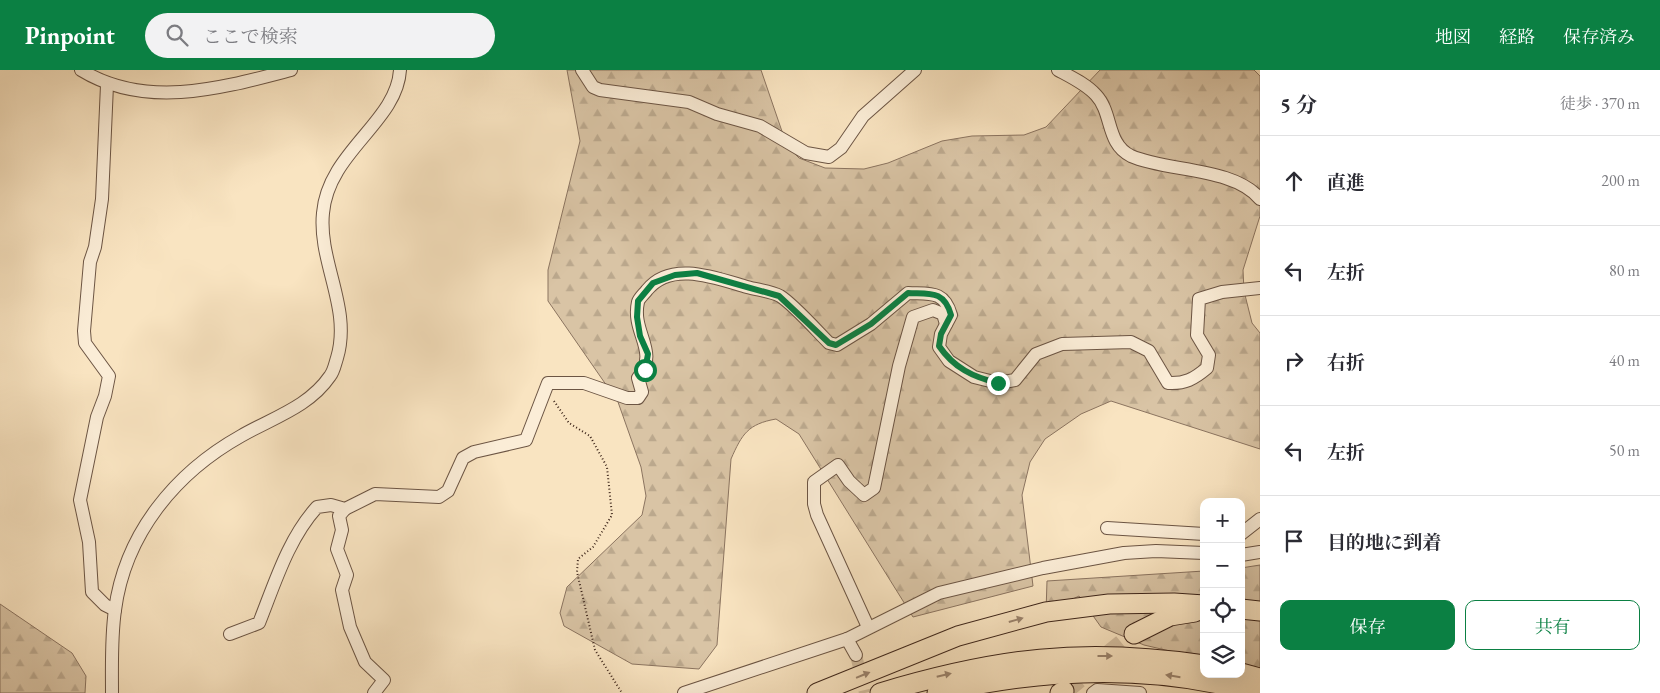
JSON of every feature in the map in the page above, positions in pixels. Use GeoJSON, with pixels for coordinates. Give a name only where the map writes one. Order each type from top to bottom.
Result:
{"type":"FeatureCollection","features":[{"type":"Feature","properties":{"kind":"highway"},"geometry":{"type":"LineString","coordinates":[[818,693],[958,636],[1046,612],[1109,604],[1174,603],[1200,605]]}},
{"type":"Feature","properties":{"kind":"highway"},"geometry":{"type":"LineString","coordinates":[[1245,609],[1260,611]]}},
{"type":"Feature","properties":{"kind":"highway"},"geometry":{"type":"LineString","coordinates":[[1134,634],[1170,616],[1200,612]]}},
{"type":"Feature","properties":{"kind":"highway"},"geometry":{"type":"LineString","coordinates":[[1245,615],[1260,615]]}},
{"type":"Feature","properties":{"kind":"highway"},"geometry":{"type":"LineString","coordinates":[[880,693],[972,668],[1038,658],[1114,656],[1200,665]]}},
{"type":"Feature","properties":{"kind":"highway"},"geometry":{"type":"LineString","coordinates":[[938,693],[1006,678],[1039,674],[1113,671],[1164,675],[1210,682],[1255,693]]}},
{"type":"Feature","properties":{"kind":"highway"},"geometry":{"type":"LineString","coordinates":[[1245,674],[1260,678]]}},
{"type":"Feature","properties":{"kind":"street"},"geometry":{"type":"LineString","coordinates":[[81,70],[108,85],[140,91],[198,92],[291,70]]}},
{"type":"Feature","properties":{"kind":"street"},"geometry":{"type":"LineString","coordinates":[[112,693],[115,610],[124,569],[158,504],[183,478],[208,457],[301,404],[319,390],[332,374],[340,346],[341,315],[323,237],[322,214],[327,191],[340,165],[391,101],[400,70]]}},
{"type":"Feature","properties":{"kind":"street"},"geometry":{"type":"LineString","coordinates":[[582,70],[593,87],[600,90],[689,102],[717,114],[760,126],[806,153],[830,157],[841,148],[863,116],[915,70]]}},
{"type":"Feature","properties":{"kind":"street"},"geometry":{"type":"LineString","coordinates":[[1058,70],[1086,86],[1097,95],[1105,110],[1112,135],[1121,150],[1145,161],[1196,170],[1222,178],[1250,189],[1260,199]]}},
{"type":"Feature","properties":{"kind":"street"},"geometry":{"type":"LineString","coordinates":[[108,85],[102,199],[95,247],[90,262],[84,331],[85,343],[109,376],[105,396],[97,417],[80,500],[89,542],[92,592],[105,605],[115,610]]}},
{"type":"Feature","properties":{"kind":"street"},"geometry":{"type":"LineString","coordinates":[[374,693],[384,680],[365,662],[350,627],[342,590],[347,575],[337,549],[342,530],[340,516],[344,509],[375,494],[439,497],[448,491],[463,458],[474,452],[526,440],[548,383],[584,383],[626,398],[638,398],[642,392],[638,378],[645,370],[648,354],[640,336],[637,317],[638,301],[653,283],[675,275],[697,273],[779,296],[829,343],[836,345],[871,324],[908,293],[943,297],[948,302],[951,315],[941,334],[939,346],[949,361],[974,377],[998,383],[1015,380],[1036,354],[1062,344],[1131,342],[1149,351],[1168,383],[1181,384],[1195,377],[1206,368],[1209,356],[1196,334],[1198,299],[1222,292],[1260,288]]}},
{"type":"Feature","properties":{"kind":"street"},"geometry":{"type":"LineString","coordinates":[[868,627],[817,515],[814,504],[814,482],[838,465],[849,481],[864,495],[874,488],[899,366],[913,317],[933,310],[943,314],[946,324]]}},
{"type":"Feature","properties":{"kind":"street"},"geometry":{"type":"LineString","coordinates":[[230,634],[259,623],[294,538],[304,522],[317,507],[331,505],[344,509]]}},
{"type":"Feature","properties":{"kind":"street"},"geometry":{"type":"LineString","coordinates":[[1245,531],[1260,519]]}},
{"type":"Feature","properties":{"kind":"street"},"geometry":{"type":"LineString","coordinates":[[1107,528],[1200,534]]}},
{"type":"Feature","properties":{"kind":"street"},"geometry":{"type":"LineString","coordinates":[[684,693],[847,639],[939,593],[1043,568],[1124,553],[1156,551],[1200,553]]}},
{"type":"Feature","properties":{"kind":"street"},"geometry":{"type":"LineString","coordinates":[[1245,554],[1260,552]]}},
{"type":"Feature","properties":{"kind":"street"},"geometry":{"type":"LineString","coordinates":[[847,639],[856,655]]}},
{"type":"Feature","properties":{"kind":"street"},"geometry":{"type":"LineString","coordinates":[[1093,693],[1097,690],[1140,693]]}},
{"type":"Feature","properties":{"kind":"path"},"geometry":{"type":"LineString","coordinates":[[548,383],[551,397],[569,423],[590,436],[607,467],[612,515],[593,547],[578,559],[577,572],[596,650],[622,693]]}},
{"type":"Feature","properties":{"kind":"green space"},"geometry":{"type":"Polygon","coordinates":[[[567,70],[761,70],[787,146],[799,158],[825,168],[864,169],[888,163],[942,141],[972,136],[1024,135],[1046,127],[1100,70],[1254,70],[1260,76],[1260,216],[1243,270],[1244,291],[1252,323],[1260,333],[1260,449],[1111,401],[1081,414],[1045,439],[1030,462],[1022,495],[1033,586],[913,617],[799,434],[776,419],[766,421],[752,427],[747,432],[731,459],[717,645],[699,669],[632,664],[564,626],[560,613],[567,587],[642,515],[646,496],[641,467],[618,402],[548,301],[548,270],[580,141],[567,70]]]}},
{"type":"Feature","properties":{"kind":"green space"},"geometry":{"type":"Polygon","coordinates":[[[1260,565],[1260,673],[1245,669],[1245,567],[1260,565]]]}},
{"type":"Feature","properties":{"kind":"green space"},"geometry":{"type":"Polygon","coordinates":[[[1200,571],[1200,658],[1144,645],[1101,627],[1079,596],[1046,612],[1047,581],[1200,571]]]}},
{"type":"Feature","properties":{"kind":"green space"},"geometry":{"type":"Polygon","coordinates":[[[0,604],[72,653],[86,676],[85,693],[0,693],[0,604]]]}},
{"type":"Feature","properties":{"kind":"tunnel"},"geometry":{"type":"LineString","coordinates":[[1064,691],[1134,634]]}},
{"type":"Feature","properties":{"kind":"tunnel"},"geometry":{"type":"LineString","coordinates":[[856,655],[865,693]]}},
{"type":"Feature","properties":{"kind":"route"},"geometry":{"type":"LineString","coordinates":[[645,370],[648,354],[640,336],[637,317],[638,301],[653,283],[675,275],[697,273],[779,296],[829,343],[836,345],[871,324],[894,302],[908,293],[943,297],[948,302],[951,315],[941,334],[939,346],[949,361],[974,377],[998,383]]}}]}
